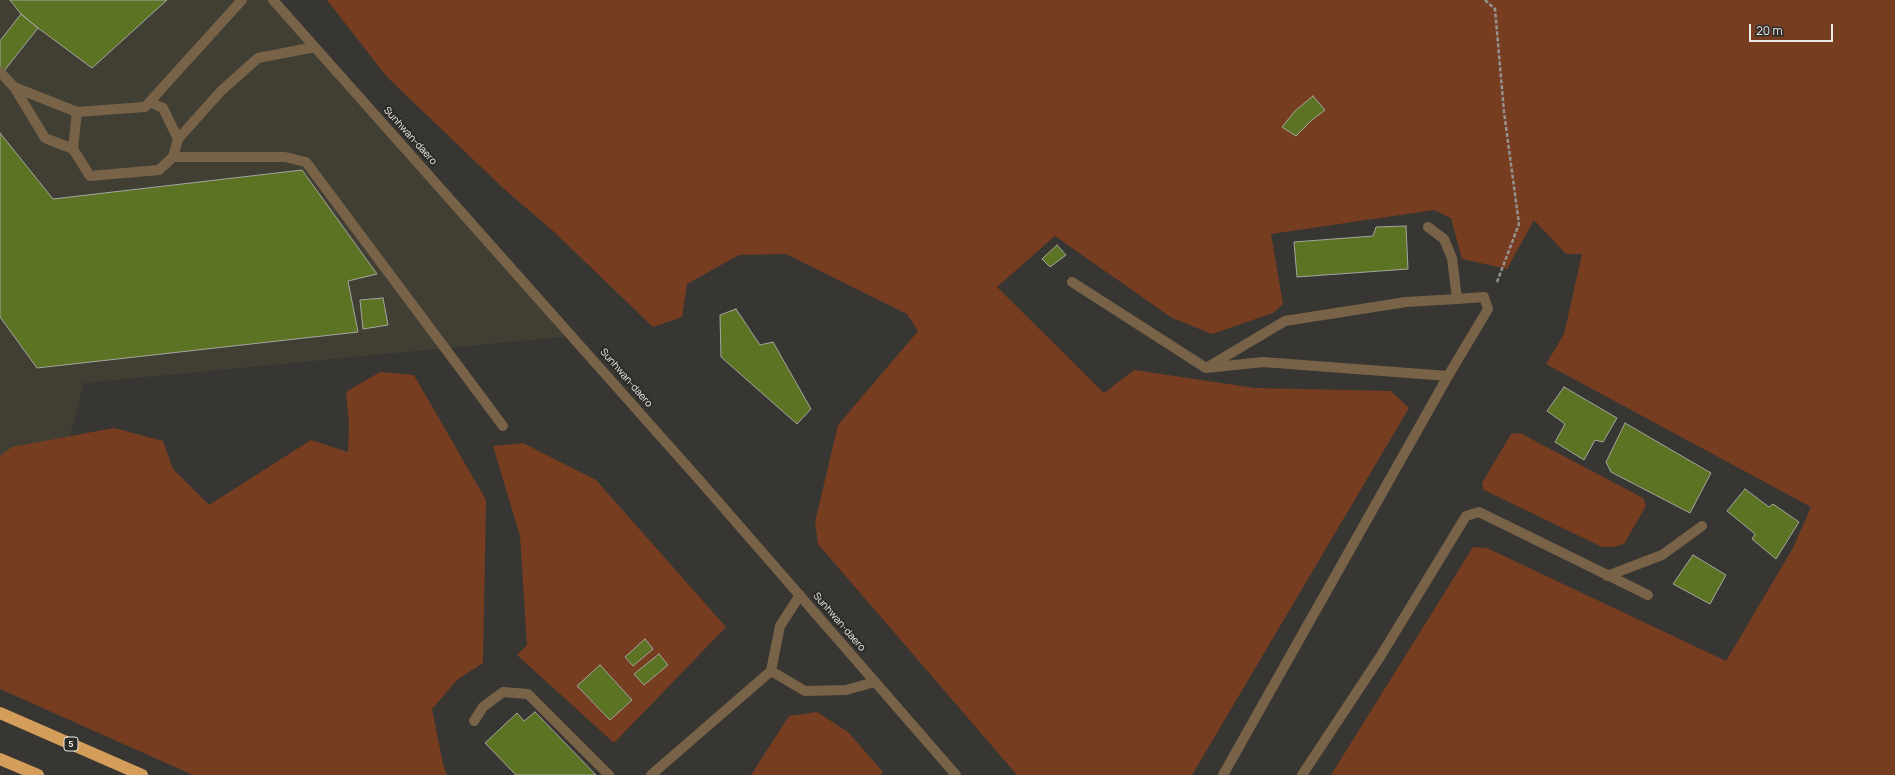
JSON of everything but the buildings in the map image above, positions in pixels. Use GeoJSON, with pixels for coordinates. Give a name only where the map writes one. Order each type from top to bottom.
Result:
{"type":"FeatureCollection","features":[{"type":"Feature","properties":{"kind":"highway","name":"5"},"geometry":{"type":"LineString","coordinates":[[0,713],[142,775]]}},
{"type":"Feature","properties":{"kind":"highway"},"geometry":{"type":"LineString","coordinates":[[0,759],[38,775]]}},
{"type":"Feature","properties":{"kind":"street"},"geometry":{"type":"LineString","coordinates":[[14,87],[77,112],[145,108],[242,0]]}},
{"type":"Feature","properties":{"kind":"street","name":"Sunhwan-daero"},"geometry":{"type":"LineString","coordinates":[[273,0],[593,359],[956,775]]}},
{"type":"Feature","properties":{"kind":"street"},"geometry":{"type":"LineString","coordinates":[[0,72],[14,87],[45,138],[73,149],[90,176],[159,170],[173,157],[178,139],[220,91],[258,58],[315,47]]}},
{"type":"Feature","properties":{"kind":"street"},"geometry":{"type":"LineString","coordinates":[[150,102],[163,108],[178,139]]}},
{"type":"Feature","properties":{"kind":"street"},"geometry":{"type":"LineString","coordinates":[[73,149],[77,112]]}},
{"type":"Feature","properties":{"kind":"street"},"geometry":{"type":"LineString","coordinates":[[173,157],[285,158],[306,162],[503,426]]}},
{"type":"Feature","properties":{"kind":"street"},"geometry":{"type":"LineString","coordinates":[[1428,227],[1444,239],[1452,258],[1456,299]]}},
{"type":"Feature","properties":{"kind":"street"},"geometry":{"type":"LineString","coordinates":[[1072,282],[1206,368],[1263,362],[1448,376]]}},
{"type":"Feature","properties":{"kind":"street"},"geometry":{"type":"LineString","coordinates":[[1206,368],[1285,321],[1406,302],[1456,299],[1484,298],[1488,309],[1448,376],[1223,775]]}},
{"type":"Feature","properties":{"kind":"street"},"geometry":{"type":"LineString","coordinates":[[1302,775],[1380,657],[1466,516],[1479,512],[1648,595]]}},
{"type":"Feature","properties":{"kind":"street"},"geometry":{"type":"LineString","coordinates":[[1607,576],[1662,555],[1702,526]]}},
{"type":"Feature","properties":{"kind":"street"},"geometry":{"type":"LineString","coordinates":[[651,775],[771,672],[780,626],[800,595]]}},
{"type":"Feature","properties":{"kind":"street"},"geometry":{"type":"LineString","coordinates":[[771,672],[805,691],[846,690],[875,682]]}},
{"type":"Feature","properties":{"kind":"street"},"geometry":{"type":"LineString","coordinates":[[474,721],[483,707],[503,692],[528,694],[609,775]]}},
{"type":"Feature","properties":{"kind":"path"},"geometry":{"type":"LineString","coordinates":[[1485,0],[1495,10],[1504,112],[1518,224],[1488,309]]}},
{"type":"Feature","properties":{"kind":"shaded area"},"geometry":{"type":"Polygon","coordinates":[[[0,0],[273,0],[572,336],[84,383],[41,544],[0,539],[0,0]]]}},
{"type":"Feature","properties":{"kind":"shaded area"},"geometry":{"type":"Polygon","coordinates":[[[327,0],[1895,0],[1895,775],[1331,775],[1473,547],[1487,548],[1726,661],[1793,548],[1811,507],[1546,364],[1564,334],[1582,254],[1566,254],[1534,220],[1507,269],[1462,259],[1451,218],[1434,210],[1271,234],[1283,304],[1273,313],[1212,334],[1172,318],[1055,236],[997,287],[1104,393],[1134,370],[1255,388],[1391,391],[1409,408],[1192,775],[1017,775],[818,544],[815,522],[838,425],[918,331],[907,314],[786,254],[739,255],[687,284],[682,317],[653,327],[553,231],[502,187],[387,77],[327,0]]]}},
{"type":"Feature","properties":{"kind":"shaded area"},"geometry":{"type":"Polygon","coordinates":[[[380,372],[414,375],[486,500],[483,663],[458,679],[432,709],[443,764],[447,775],[193,775],[0,689],[0,456],[12,447],[114,428],[163,441],[173,469],[209,505],[311,440],[348,452],[349,424],[346,392],[380,372]]]}},
{"type":"Feature","properties":{"kind":"shaded area"},"geometry":{"type":"Polygon","coordinates":[[[1520,433],[1643,498],[1646,506],[1624,544],[1613,547],[1602,547],[1484,490],[1482,483],[1511,434],[1520,433]]]}},
{"type":"Feature","properties":{"kind":"shaded area"},"geometry":{"type":"Polygon","coordinates":[[[523,443],[596,480],[726,627],[614,743],[517,655],[527,645],[520,536],[493,446],[523,443]]]}},
{"type":"Feature","properties":{"kind":"shaded area"},"geometry":{"type":"Polygon","coordinates":[[[817,712],[848,732],[883,772],[880,775],[751,775],[789,716],[817,712]]]}}]}
